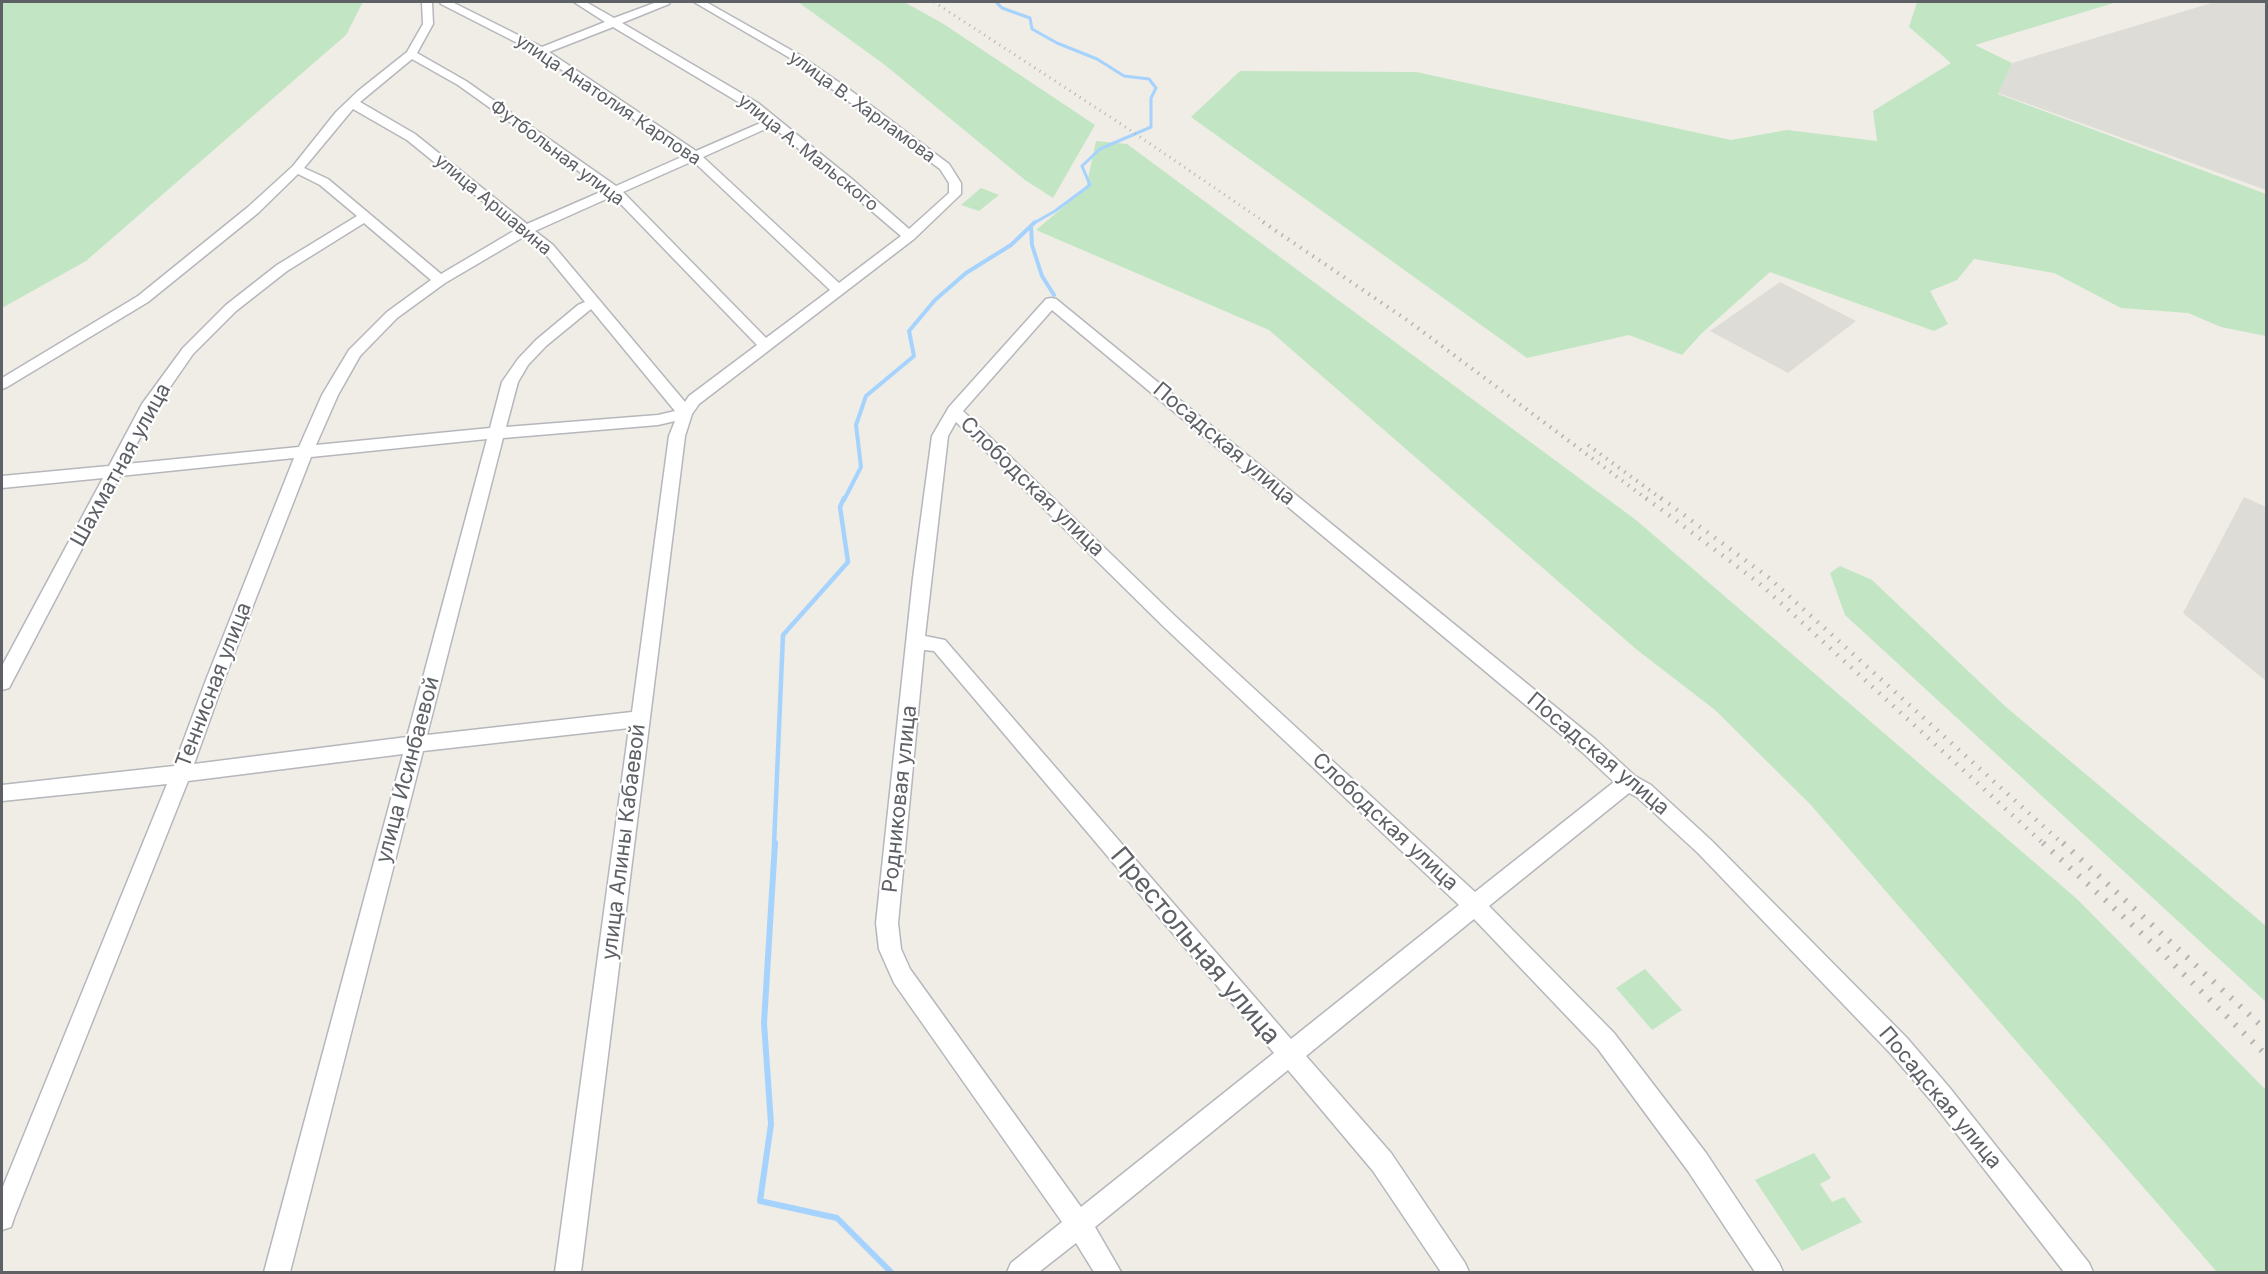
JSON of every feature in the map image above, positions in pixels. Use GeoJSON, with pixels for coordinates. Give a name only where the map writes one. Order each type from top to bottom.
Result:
{"type":"FeatureCollection","features":[{"type":"Feature","properties":{"kind":"street"},"geometry":{"type":"LineString","coordinates":[[2,384],[143,299],[253,210],[297,169],[362,93],[411,54],[428,24],[427,2]]}},
{"type":"Feature","properties":{"kind":"street","name":"улица Анатолия Карпова"},"geometry":{"type":"LineString","coordinates":[[445,2],[541,51],[695,156],[838,290]]}},
{"type":"Feature","properties":{"kind":"street","name":"улица А. Мальского"},"geometry":{"type":"LineString","coordinates":[[579,2],[754,106],[909,236]]}},
{"type":"Feature","properties":{"kind":"street"},"geometry":{"type":"LineString","coordinates":[[541,51],[666,2]]}},
{"type":"Feature","properties":{"kind":"street","name":"улица В. Харламова"},"geometry":{"type":"LineString","coordinates":[[699,2],[794,56],[945,167],[955,183],[955,194],[909,236]]}},
{"type":"Feature","properties":{"kind":"street","name":"Футбольная улица"},"geometry":{"type":"LineString","coordinates":[[411,54],[462,83],[615,191],[766,346]]}},
{"type":"Feature","properties":{"kind":"street","name":"улица Аршавина"},"geometry":{"type":"LineString","coordinates":[[351,105],[358,105],[411,137],[548,248],[685,413]]}},
{"type":"Feature","properties":{"kind":"street","name":"Теннисная улица"},"geometry":{"type":"LineString","coordinates":[[2,1218],[181,774],[215,680],[304,454],[330,396],[354,353],[392,315],[440,280],[527,229],[774,121]]}},
{"type":"Feature","properties":{"kind":"street"},"geometry":{"type":"LineString","coordinates":[[297,169],[324,182],[440,280]]}},
{"type":"Feature","properties":{"kind":"street","name":"Шахматная улица"},"geometry":{"type":"LineString","coordinates":[[2,683],[150,404],[188,351],[231,308],[282,267],[366,216]]}},
{"type":"Feature","properties":{"kind":"street"},"geometry":{"type":"LineString","coordinates":[[2,482],[304,454],[496,433],[658,420],[685,413],[694,400],[909,236]]}},
{"type":"Feature","properties":{"kind":"street","name":"Родниковая улица"},"geometry":{"type":"LineString","coordinates":[[1051,302],[954,411],[940,436],[887,922],[890,949],[902,976],[1078,1225],[1108,1272]]}},
{"type":"Feature","properties":{"kind":"street","name":"Посадская улица"},"geometry":{"type":"LineString","coordinates":[[1051,302],[1571,731],[1628,782],[1644,791],[1705,847],[1899,1046],[1941,1095],[2080,1272]]}},
{"type":"Feature","properties":{"kind":"street","name":"улица Исинбаевой"},"geometry":{"type":"LineString","coordinates":[[278,1272],[510,382],[523,362],[567,320],[594,303]]}},
{"type":"Feature","properties":{"kind":"street","name":"Слободская улица"},"geometry":{"type":"LineString","coordinates":[[954,411],[1169,621],[1474,905],[1606,1041],[1697,1162],[1770,1272]]}},
{"type":"Feature","properties":{"kind":"street","name":"улица Алины Кабаевой"},"geometry":{"type":"LineString","coordinates":[[568,1272],[677,436],[685,413]]}},
{"type":"Feature","properties":{"kind":"street","name":"Престольная улица"},"geometry":{"type":"LineString","coordinates":[[916,642],[939,645],[1382,1162],[1456,1272]]}},
{"type":"Feature","properties":{"kind":"street"},"geometry":{"type":"LineString","coordinates":[[2,793],[639,719]]}},
{"type":"Feature","properties":{"kind":"street"},"geometry":{"type":"LineString","coordinates":[[1020,1272],[1628,782]]}},
{"type":"Feature","properties":{"kind":"shaded area"},"geometry":{"type":"Polygon","coordinates":[[[2215,2],[2266,2],[2266,190],[1998,93],[2012,63],[2215,2]]]}},
{"type":"Feature","properties":{"kind":"shaded area"},"geometry":{"type":"Polygon","coordinates":[[[1780,282],[1856,321],[1788,373],[1710,331],[1780,282]]]}},
{"type":"Feature","properties":{"kind":"shaded area"},"geometry":{"type":"Polygon","coordinates":[[[2244,497],[2266,507],[2266,681],[2183,613],[2244,497]]]}},
{"type":"Feature","properties":{"kind":"green space"},"geometry":{"type":"Polygon","coordinates":[[[2,2],[363,2],[346,35],[86,261],[2,308],[2,2]]]}},
{"type":"Feature","properties":{"kind":"green space"},"geometry":{"type":"Polygon","coordinates":[[[798,2],[904,2],[942,23],[1095,125],[1053,198],[1025,180],[885,65],[798,2]]]}},
{"type":"Feature","properties":{"kind":"green space"},"geometry":{"type":"Polygon","coordinates":[[[1917,2],[2117,2],[1975,45],[2012,63],[1998,94],[2266,194],[2266,336],[2221,327],[2188,313],[2121,308],[2054,273],[1974,259],[1957,280],[1930,291],[1948,324],[1934,331],[1770,272],[1702,333],[1682,355],[1629,335],[1527,358],[1191,117],[1240,71],[1416,72],[1731,140],[1787,130],[1877,141],[1873,111],[1951,63],[1909,27],[1917,2]]]}},
{"type":"Feature","properties":{"kind":"green space"},"geometry":{"type":"Polygon","coordinates":[[[1096,141],[1127,144],[1636,520],[2077,899],[2266,1090],[2266,1272],[2217,1272],[1810,804],[1715,710],[1636,649],[1269,330],[1036,230],[1086,188],[1096,141]]]}},
{"type":"Feature","properties":{"kind":"green space"},"geometry":{"type":"Polygon","coordinates":[[[981,188],[999,195],[979,211],[961,205],[981,188]]]}},
{"type":"Feature","properties":{"kind":"green space"},"geometry":{"type":"Polygon","coordinates":[[[1840,566],[1872,580],[2006,707],[2266,926],[2266,1002],[1845,615],[1830,573],[1840,566]]]}},
{"type":"Feature","properties":{"kind":"green space"},"geometry":{"type":"Polygon","coordinates":[[[1645,969],[1682,1010],[1652,1030],[1616,988],[1645,969]]]}},
{"type":"Feature","properties":{"kind":"green space"},"geometry":{"type":"Polygon","coordinates":[[[1814,1153],[1831,1178],[1820,1184],[1832,1202],[1844,1197],[1862,1222],[1802,1251],[1755,1180],[1814,1153]]]}},
{"type":"Feature","properties":{"kind":"waterway"},"geometry":{"type":"LineString","coordinates":[[996,2],[1002,8],[1030,18],[1032,29],[1057,43],[1097,59],[1124,76],[1149,79],[1156,88],[1151,98],[1151,127],[1100,149],[1082,166],[1090,185],[1055,211],[1034,223]]}},
{"type":"Feature","properties":{"kind":"waterway"},"geometry":{"type":"LineString","coordinates":[[844,500],[861,467],[856,425],[866,396],[914,356],[909,331],[935,300],[966,273],[1011,245],[1035,222]]}},
{"type":"Feature","properties":{"kind":"waterway"},"geometry":{"type":"LineString","coordinates":[[1031,226],[1032,245],[1042,276],[1054,295]]}},
{"type":"Feature","properties":{"kind":"waterway"},"geometry":{"type":"LineString","coordinates":[[774,845],[783,635],[848,562],[840,507],[844,498]]}},
{"type":"Feature","properties":{"kind":"waterway"},"geometry":{"type":"LineString","coordinates":[[775,843],[764,1023],[771,1124],[760,1201],[837,1218],[891,1272]]}},
{"type":"Feature","properties":{"kind":"railway"},"geometry":{"type":"LineString","coordinates":[[934,2],[1127,128],[1266,223]]}},
{"type":"Feature","properties":{"kind":"railway"},"geometry":{"type":"LineString","coordinates":[[1263,222],[1407,320],[1648,500]]}},
{"type":"Feature","properties":{"kind":"railway"},"geometry":{"type":"LineString","coordinates":[[1588,445],[1663,500]]}},
{"type":"Feature","properties":{"kind":"railway"},"geometry":{"type":"LineString","coordinates":[[1646,498],[1759,583],[2045,845]]}},
{"type":"Feature","properties":{"kind":"railway"},"geometry":{"type":"LineString","coordinates":[[1661,498],[1768,577],[2064,845]]}},
{"type":"Feature","properties":{"kind":"railway"},"geometry":{"type":"LineString","coordinates":[[2043,843],[2152,943],[2266,1055]]}},
{"type":"Feature","properties":{"kind":"railway"},"geometry":{"type":"LineString","coordinates":[[2063,843],[2266,1030]]}}]}
